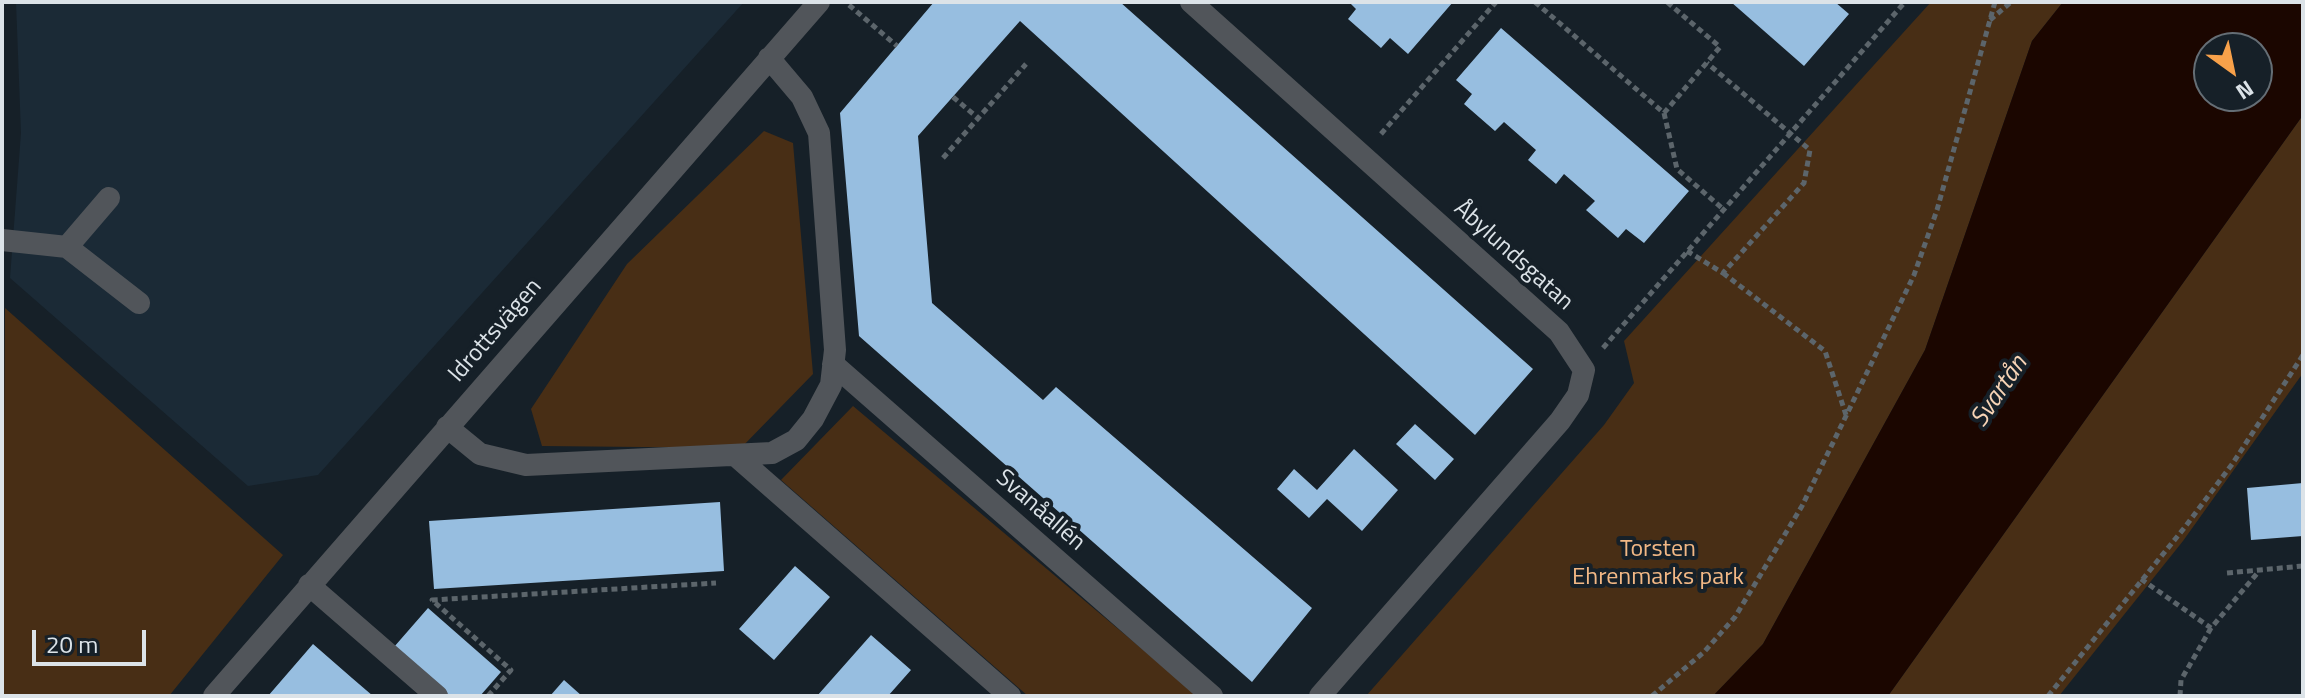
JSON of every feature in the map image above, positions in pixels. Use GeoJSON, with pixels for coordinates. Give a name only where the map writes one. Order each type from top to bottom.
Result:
{"type":"FeatureCollection","features":[{"type":"Feature","properties":{"kind":"street","name":"Idrottsvägen"},"geometry":{"type":"LineString","coordinates":[[214,696],[819,2]]}},
{"type":"Feature","properties":{"kind":"street","name":"Åbylundsgatan"},"geometry":{"type":"LineString","coordinates":[[1191,2],[1559,332],[1584,370]]}},
{"type":"Feature","properties":{"kind":"street"},"geometry":{"type":"LineString","coordinates":[[447,427],[480,454],[526,465],[772,453],[796,440],[813,419],[831,385],[833,364],[819,133],[802,97],[769,58]]}},
{"type":"Feature","properties":{"kind":"street"},"geometry":{"type":"LineString","coordinates":[[67,247],[109,198]]}},
{"type":"Feature","properties":{"kind":"street"},"geometry":{"type":"LineString","coordinates":[[2,240],[67,247],[139,303]]}},
{"type":"Feature","properties":{"kind":"street","name":"Svanåallén"},"geometry":{"type":"LineString","coordinates":[[833,364],[1212,696]]}},
{"type":"Feature","properties":{"kind":"street"},"geometry":{"type":"LineString","coordinates":[[1320,696],[1560,421],[1578,395],[1584,370]]}},
{"type":"Feature","properties":{"kind":"street"},"geometry":{"type":"LineString","coordinates":[[736,456],[1010,696]]}},
{"type":"Feature","properties":{"kind":"street"},"geometry":{"type":"LineString","coordinates":[[309,585],[437,696]]}},
{"type":"Feature","properties":{"kind":"path"},"geometry":{"type":"LineString","coordinates":[[846,2],[897,46]]}},
{"type":"Feature","properties":{"kind":"path"},"geometry":{"type":"LineString","coordinates":[[1362,155],[1496,2]]}},
{"type":"Feature","properties":{"kind":"path"},"geometry":{"type":"LineString","coordinates":[[1535,2],[1664,113],[1677,169],[1723,209]]}},
{"type":"Feature","properties":{"kind":"path"},"geometry":{"type":"LineString","coordinates":[[1664,113],[1720,47],[1667,2]]}},
{"type":"Feature","properties":{"kind":"path"},"geometry":{"type":"LineString","coordinates":[[1584,370],[1905,2]]}},
{"type":"Feature","properties":{"kind":"path"},"geometry":{"type":"LineString","coordinates":[[1652,696],[1704,652],[1735,617],[1802,506],[1914,275],[1937,210],[1995,2]]}},
{"type":"Feature","properties":{"kind":"path"},"geometry":{"type":"LineString","coordinates":[[1989,21],[2011,2]]}},
{"type":"Feature","properties":{"kind":"path"},"geometry":{"type":"LineString","coordinates":[[1707,63],[1810,150],[1804,183],[1723,273]]}},
{"type":"Feature","properties":{"kind":"path"},"geometry":{"type":"LineString","coordinates":[[943,158],[1026,64]]}},
{"type":"Feature","properties":{"kind":"path"},"geometry":{"type":"LineString","coordinates":[[953,97],[978,118]]}},
{"type":"Feature","properties":{"kind":"path"},"geometry":{"type":"LineString","coordinates":[[1687,251],[1723,273],[1825,351],[1846,416]]}},
{"type":"Feature","properties":{"kind":"path"},"geometry":{"type":"LineString","coordinates":[[2048,696],[2233,463],[2303,355]]}},
{"type":"Feature","properties":{"kind":"path"},"geometry":{"type":"LineString","coordinates":[[2227,573],[2303,566]]}},
{"type":"Feature","properties":{"kind":"path"},"geometry":{"type":"LineString","coordinates":[[2180,696],[2181,680],[2211,628],[2260,570]]}},
{"type":"Feature","properties":{"kind":"path"},"geometry":{"type":"LineString","coordinates":[[2141,579],[2211,628]]}},
{"type":"Feature","properties":{"kind":"path"},"geometry":{"type":"LineString","coordinates":[[488,696],[511,670],[432,600],[716,583]]}},
{"type":"Feature","properties":{"kind":"shaded area"},"geometry":{"type":"Polygon","coordinates":[[[16,2],[744,2],[318,475],[248,486],[10,278],[21,133],[16,2]]]}},
{"type":"Feature","properties":{"kind":"green space","name":"Torsten Ehrenmarks park"},"geometry":{"type":"Polygon","coordinates":[[[1931,2],[2063,2],[2032,41],[1925,350],[1763,644],[1713,696],[1366,696],[1604,425],[1634,383],[1624,341],[1931,2]]]}},
{"type":"Feature","properties":{"kind":"green space"},"geometry":{"type":"Polygon","coordinates":[[[2303,115],[2303,373],[2183,541],[2059,696],[1888,696],[2303,115]]]}},
{"type":"Feature","properties":{"kind":"green space"},"geometry":{"type":"Polygon","coordinates":[[[764,131],[793,143],[813,374],[741,448],[542,446],[531,409],[627,264],[764,131]]]}},
{"type":"Feature","properties":{"kind":"green space"},"geometry":{"type":"Polygon","coordinates":[[[5,308],[283,555],[169,696],[2,696],[5,308]]]}},
{"type":"Feature","properties":{"kind":"green space"},"geometry":{"type":"Polygon","coordinates":[[[853,406],[1198,696],[1028,696],[781,480],[853,406]]]}},
{"type":"Feature","properties":{"kind":"water","name":"Svartån"},"geometry":{"type":"Polygon","coordinates":[[[2063,2],[2303,2],[2303,115],[1888,696],[1713,696],[1763,644],[1925,350],[2032,41],[2063,2]]]}},
{"type":"Feature","properties":{"kind":"building"},"geometry":{"type":"Polygon","coordinates":[[[934,2],[1120,2],[1533,369],[1475,435],[1020,21],[918,136],[932,303],[1043,400],[1056,387],[1312,608],[1252,682],[859,336],[840,113],[934,2]]]}},
{"type":"Feature","properties":{"kind":"building"},"geometry":{"type":"Polygon","coordinates":[[[1349,2],[1453,2],[1408,54],[1390,38],[1381,48],[1348,19],[1356,9],[1349,2]]]}},
{"type":"Feature","properties":{"kind":"building"},"geometry":{"type":"Polygon","coordinates":[[[1731,2],[1835,2],[1849,14],[1804,66],[1731,2]]]}},
{"type":"Feature","properties":{"kind":"building"},"geometry":{"type":"Polygon","coordinates":[[[1501,28],[1689,191],[1644,243],[1626,229],[1618,238],[1586,210],[1595,201],[1564,174],[1556,184],[1528,160],[1536,150],[1504,122],[1495,131],[1464,104],[1472,94],[1456,80],[1501,28]]]}},
{"type":"Feature","properties":{"kind":"building"},"geometry":{"type":"Polygon","coordinates":[[[1415,424],[1454,459],[1435,480],[1396,444],[1415,424]]]}},
{"type":"Feature","properties":{"kind":"building"},"geometry":{"type":"Polygon","coordinates":[[[1354,449],[1398,490],[1362,531],[1327,499],[1309,518],[1277,489],[1294,469],[1317,490],[1354,449]]]}},
{"type":"Feature","properties":{"kind":"building"},"geometry":{"type":"Polygon","coordinates":[[[2303,483],[2303,536],[2251,540],[2247,488],[2303,483]]]}},
{"type":"Feature","properties":{"kind":"building"},"geometry":{"type":"Polygon","coordinates":[[[720,502],[724,571],[434,589],[429,521],[720,502]]]}},
{"type":"Feature","properties":{"kind":"building"},"geometry":{"type":"Polygon","coordinates":[[[795,566],[830,597],[774,660],[739,629],[795,566]]]}},
{"type":"Feature","properties":{"kind":"building"},"geometry":{"type":"Polygon","coordinates":[[[428,608],[501,672],[480,696],[450,696],[394,647],[428,608]]]}},
{"type":"Feature","properties":{"kind":"building"},"geometry":{"type":"Polygon","coordinates":[[[871,635],[911,670],[888,696],[817,696],[871,635]]]}},
{"type":"Feature","properties":{"kind":"building"},"geometry":{"type":"Polygon","coordinates":[[[313,644],[352,678],[373,696],[268,696],[313,644]]]}},
{"type":"Feature","properties":{"kind":"building"},"geometry":{"type":"Polygon","coordinates":[[[564,680],[582,696],[550,696],[564,680]]]}}]}
